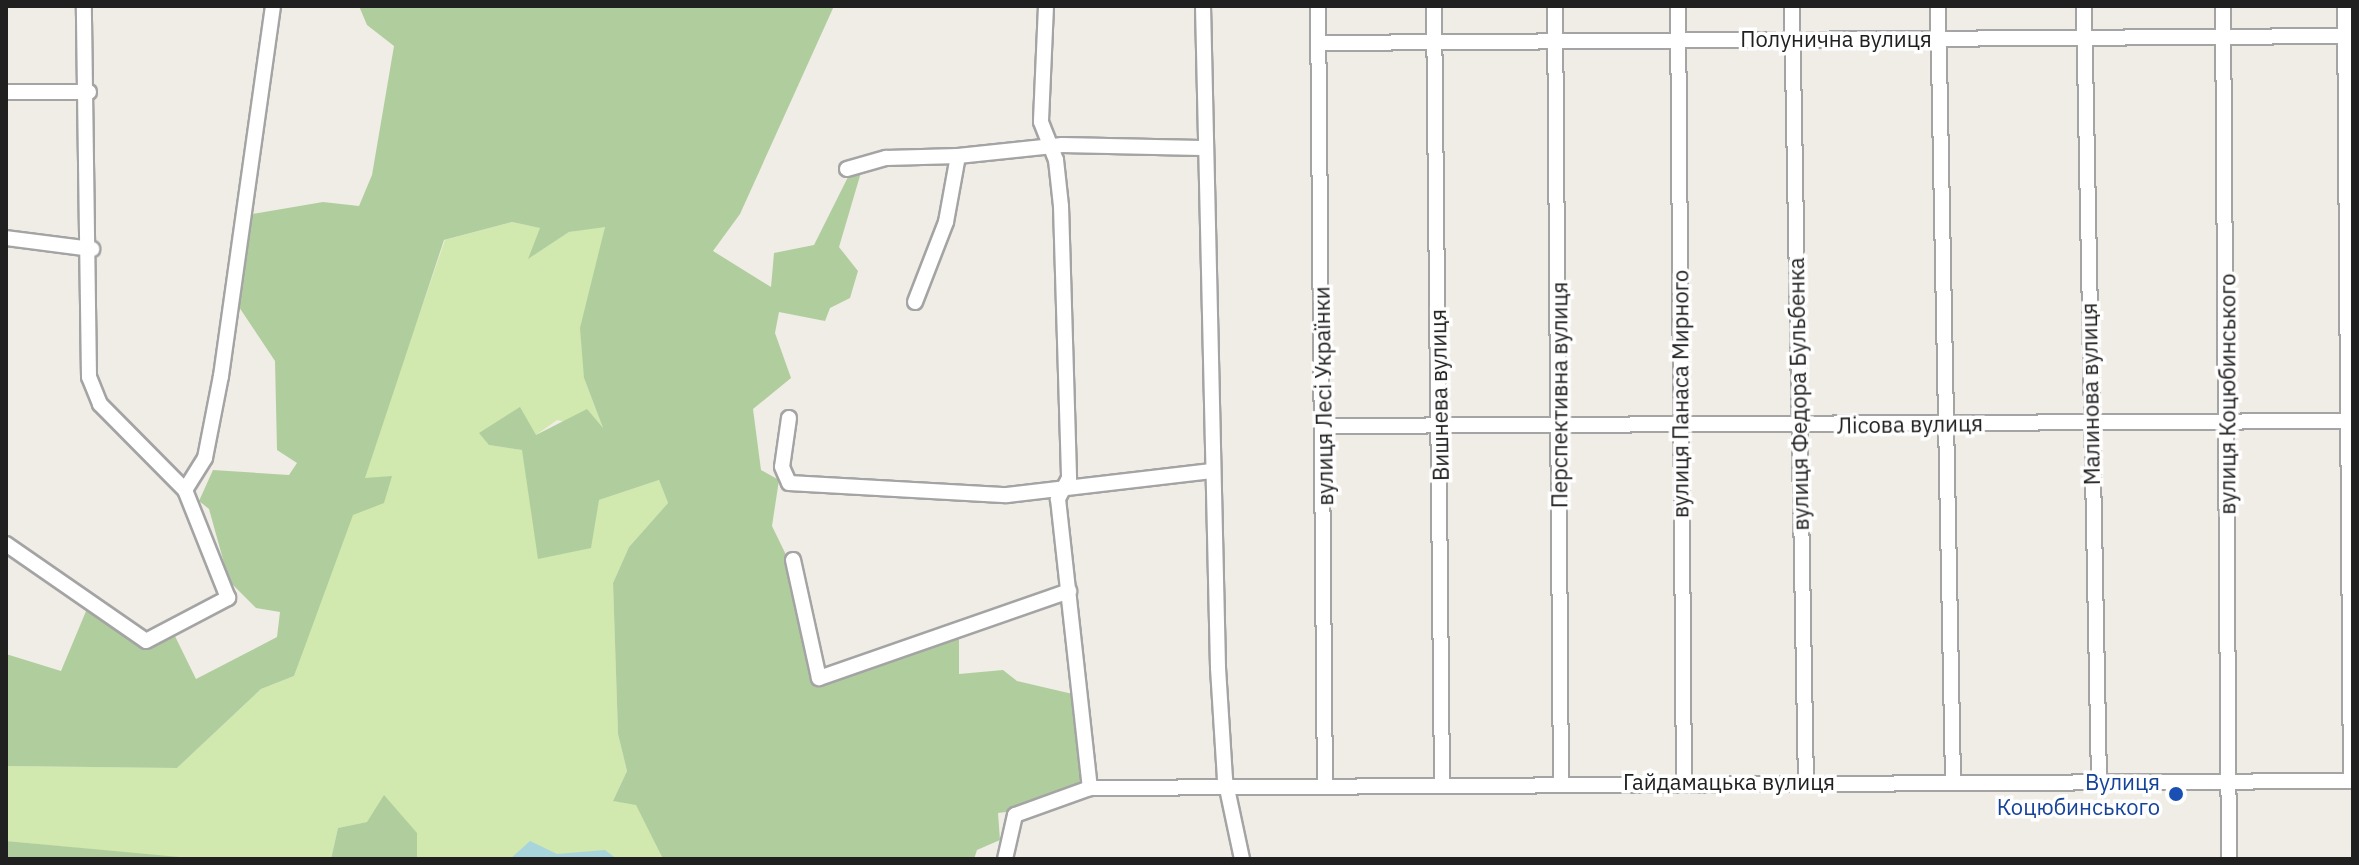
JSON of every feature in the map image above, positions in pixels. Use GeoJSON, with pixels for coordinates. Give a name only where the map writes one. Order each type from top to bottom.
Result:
{"type":"FeatureCollection","features":[{"type":"Feature","properties":{"kind":"street"},"geometry":{"type":"LineString","coordinates":[[6,544],[146,641],[228,598],[185,490],[164,475],[94,391],[89,92],[84,6]]}},
{"type":"Feature","properties":{"kind":"street"},"geometry":{"type":"LineString","coordinates":[[185,490],[205,458],[221,376],[273,6]]}},
{"type":"Feature","properties":{"kind":"street"},"geometry":{"type":"LineString","coordinates":[[1046,6],[1041,122],[1061,206],[1069,478],[1060,488],[1069,591],[1097,789]]}},
{"type":"Feature","properties":{"kind":"street"},"geometry":{"type":"LineString","coordinates":[[1203,6],[1201,148],[1210,471],[1227,789],[1242,859]]}},
{"type":"Feature","properties":{"kind":"street","name":"вулиця Лесі Українки"},"geometry":{"type":"LineString","coordinates":[[1318,6],[1325,786]]}},
{"type":"Feature","properties":{"kind":"street","name":"Вишнева вулиця"},"geometry":{"type":"LineString","coordinates":[[1434,6],[1442,784]]}},
{"type":"Feature","properties":{"kind":"street","name":"Перспективна вулиця"},"geometry":{"type":"LineString","coordinates":[[1555,6],[1561,784]]}},
{"type":"Feature","properties":{"kind":"street","name":"вулиця Панаса Мирного"},"geometry":{"type":"LineString","coordinates":[[1678,6],[1684,782]]}},
{"type":"Feature","properties":{"kind":"street","name":"вулиця Федора Бульбенка"},"geometry":{"type":"LineString","coordinates":[[1792,6],[1806,781]]}},
{"type":"Feature","properties":{"kind":"street"},"geometry":{"type":"LineString","coordinates":[[1938,6],[1950,423],[1953,781]]}},
{"type":"Feature","properties":{"kind":"street","name":"Малинова вулиця"},"geometry":{"type":"LineString","coordinates":[[2084,6],[2088,422],[2099,783]]}},
{"type":"Feature","properties":{"kind":"street","name":"вулиця Коцюбинського"},"geometry":{"type":"LineString","coordinates":[[2223,6],[2229,859]]}},
{"type":"Feature","properties":{"kind":"street"},"geometry":{"type":"LineString","coordinates":[[2345,6],[2349,36],[2352,781]]}},
{"type":"Feature","properties":{"kind":"street","name":"Полунична вулиця"},"geometry":{"type":"LineString","coordinates":[[1318,43],[2349,36]]}},
{"type":"Feature","properties":{"kind":"street"},"geometry":{"type":"LineString","coordinates":[[6,92],[89,92]]}},
{"type":"Feature","properties":{"kind":"street"},"geometry":{"type":"LineString","coordinates":[[847,169],[886,158],[1049,149],[1201,148]]}},
{"type":"Feature","properties":{"kind":"street"},"geometry":{"type":"LineString","coordinates":[[915,302],[946,222],[958,156]]}},
{"type":"Feature","properties":{"kind":"street"},"geometry":{"type":"LineString","coordinates":[[6,238],[92,249]]}},
{"type":"Feature","properties":{"kind":"street"},"geometry":{"type":"LineString","coordinates":[[789,418],[782,467],[789,483],[970,496],[1210,471]]}},
{"type":"Feature","properties":{"kind":"street","name":"Лісова вулиця"},"geometry":{"type":"LineString","coordinates":[[1324,426],[2352,421]]}},
{"type":"Feature","properties":{"kind":"street"},"geometry":{"type":"LineString","coordinates":[[793,560],[819,678],[1069,591]]}},
{"type":"Feature","properties":{"kind":"street","name":"Гайдамацька вулиця"},"geometry":{"type":"LineString","coordinates":[[1005,859],[1015,815],[1097,789],[1806,781],[2352,781]]}},
{"type":"Feature","properties":{"kind":"green space"},"geometry":{"type":"Polygon","coordinates":[[[359,6],[834,6],[740,214],[713,251],[771,287],[774,253],[814,245],[849,175],[862,169],[839,247],[858,271],[850,298],[830,308],[825,321],[779,312],[775,333],[791,378],[753,409],[761,470],[779,480],[772,526],[789,561],[810,677],[833,681],[959,630],[959,674],[1003,670],[1017,681],[1077,695],[1084,784],[1030,809],[998,813],[1000,840],[977,850],[974,859],[663,859],[636,805],[613,801],[627,771],[618,734],[613,583],[629,547],[668,503],[659,480],[599,500],[591,548],[538,559],[522,450],[489,445],[479,433],[520,407],[536,435],[587,409],[603,428],[584,378],[580,328],[605,227],[569,232],[528,259],[540,228],[512,222],[444,240],[365,478],[392,476],[384,503],[353,515],[294,676],[261,689],[177,768],[6,766],[6,654],[61,671],[89,604],[146,641],[171,628],[196,679],[277,637],[280,612],[256,608],[229,581],[209,509],[199,501],[213,470],[289,475],[297,463],[277,450],[275,361],[239,307],[252,214],[323,202],[359,206],[372,175],[394,46],[367,25],[359,6]]]}},
{"type":"Feature","properties":{"kind":"green space"},"geometry":{"type":"Polygon","coordinates":[[[512,222],[541,228],[529,258],[569,232],[605,226],[584,378],[604,431],[557,420],[536,435],[489,445],[522,450],[599,500],[659,480],[668,503],[629,547],[613,583],[618,734],[627,771],[613,801],[636,804],[663,859],[417,859],[367,822],[338,828],[331,859],[190,859],[6,841],[6,766],[177,768],[261,689],[294,676],[445,240],[512,222]]]}},
{"type":"Feature","properties":{"kind":"green space"},"geometry":{"type":"Polygon","coordinates":[[[384,795],[417,833],[417,858],[435,859],[331,859],[338,828],[367,822],[384,795]]]}},
{"type":"Feature","properties":{"kind":"green space"},"geometry":{"type":"Polygon","coordinates":[[[6,841],[190,858],[6,859],[6,841]]]}},
{"type":"Feature","properties":{"kind":"water"},"geometry":{"type":"Polygon","coordinates":[[[530,841],[557,854],[605,850],[617,859],[510,859],[530,841]]]}},
{"type":"Feature","properties":{"kind":"place","name":"Вулиця Коцюбинського"},"geometry":{"type":"Point","coordinates":[2176,794]}}]}
